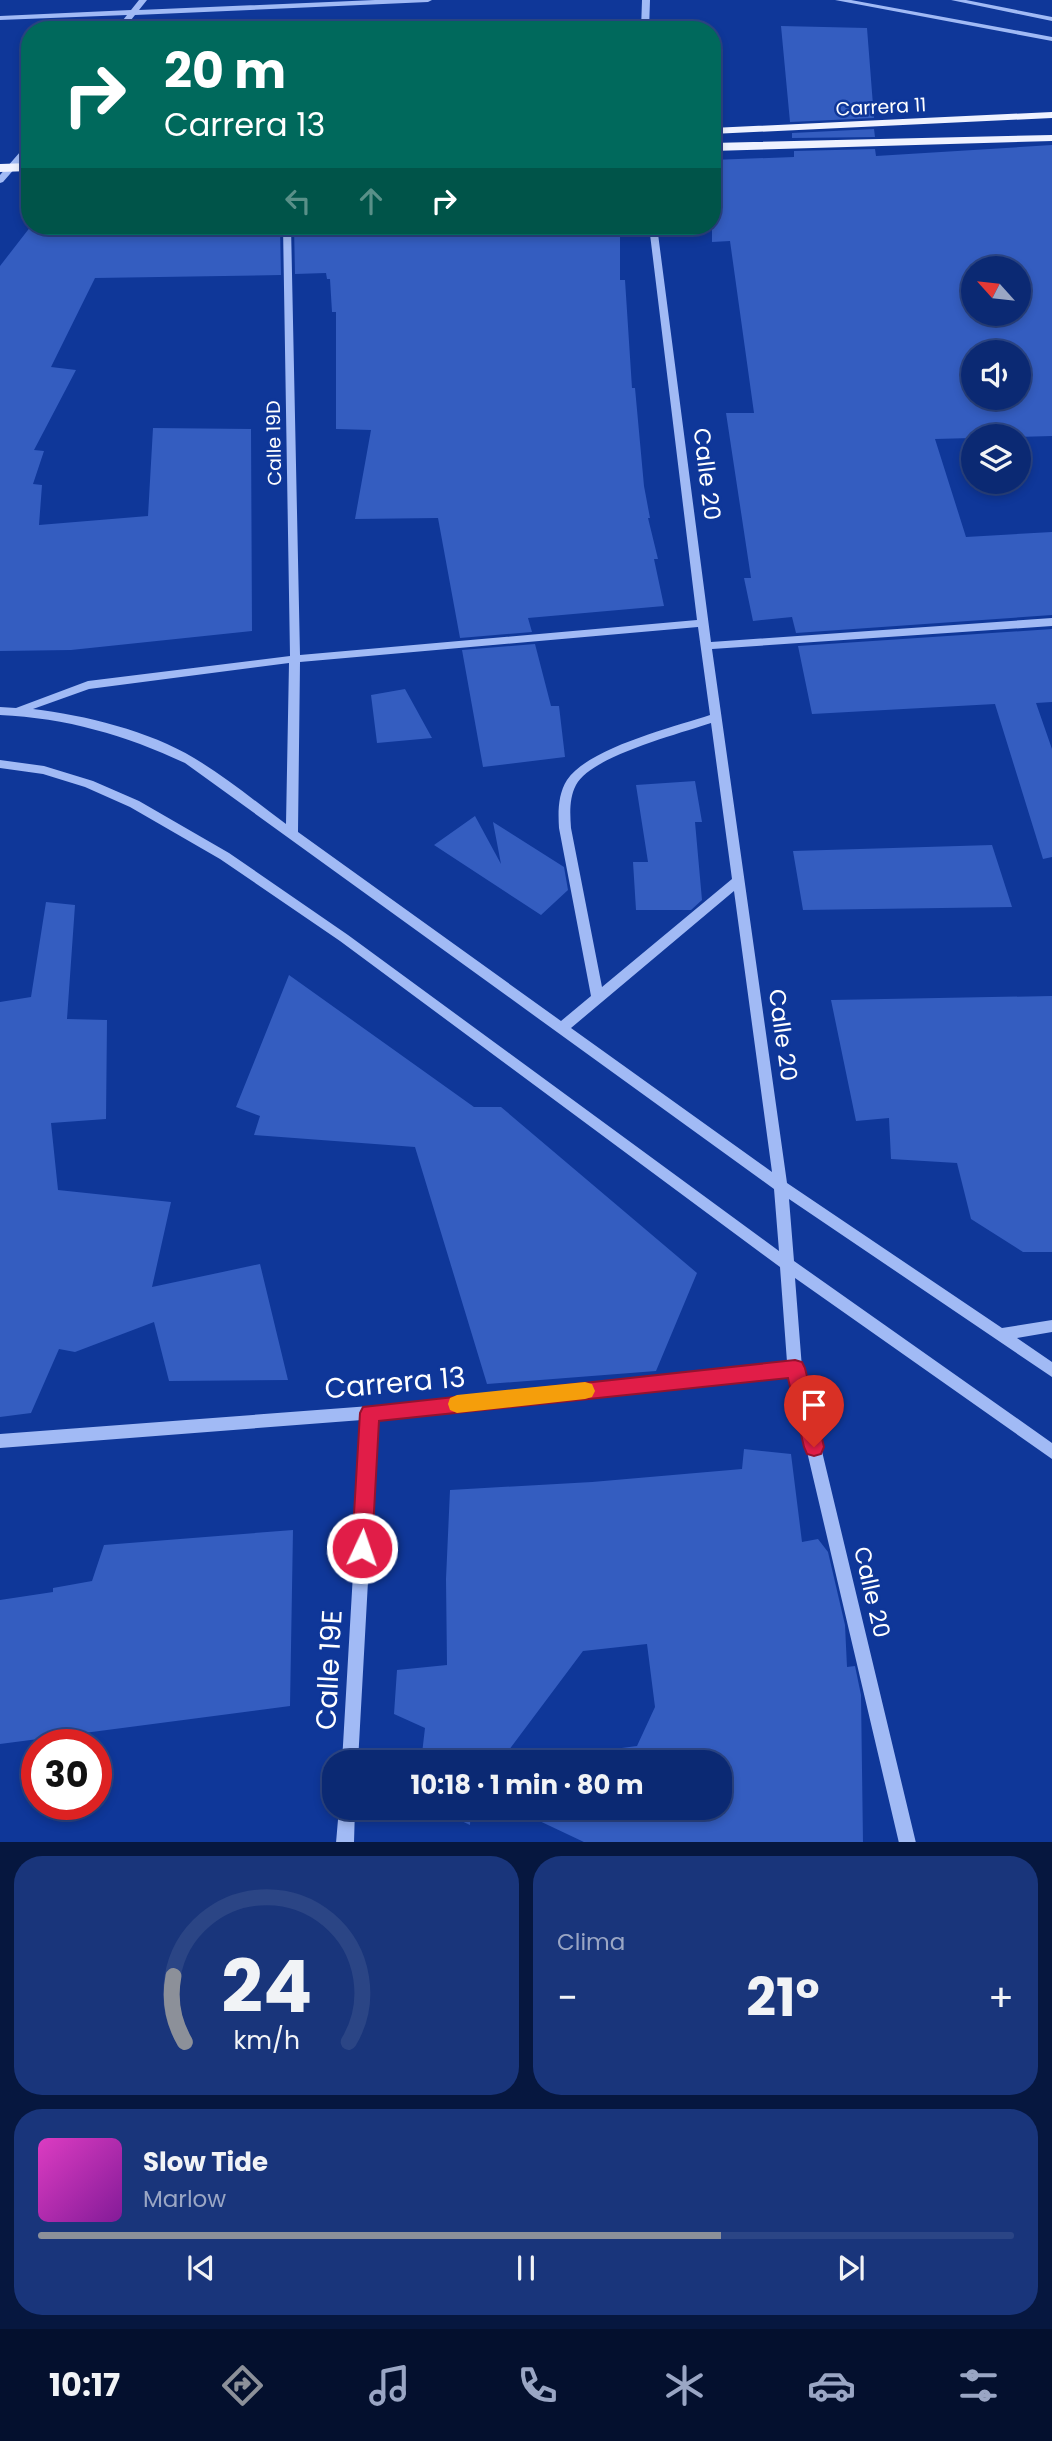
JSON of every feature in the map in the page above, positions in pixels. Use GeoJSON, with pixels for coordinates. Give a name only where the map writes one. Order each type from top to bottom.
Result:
{"type":"FeatureCollection","features":[{"type":"Feature","properties":{"kind":"main road","name":"Carrera 11"},"geometry":{"type":"LineString","coordinates":[[721,131],[1052,115]]}},
{"type":"Feature","properties":{"kind":"main road","name":"Carrera 11"},"geometry":{"type":"LineString","coordinates":[[721,147],[1052,138]]}},
{"type":"Feature","properties":{"kind":"main road"},"geometry":{"type":"LineString","coordinates":[[0,168],[21,167]]}},
{"type":"Feature","properties":{"kind":"main road"},"geometry":{"type":"LineString","coordinates":[[0,180],[21,179]]}},
{"type":"Feature","properties":{"kind":"street"},"geometry":{"type":"LineString","coordinates":[[126,21],[143,0]]}},
{"type":"Feature","properties":{"kind":"street"},"geometry":{"type":"LineString","coordinates":[[0,18],[428,0]]}},
{"type":"Feature","properties":{"kind":"street"},"geometry":{"type":"LineString","coordinates":[[645,21],[646,0]]}},
{"type":"Feature","properties":{"kind":"street"},"geometry":{"type":"LineString","coordinates":[[839,0],[1052,39]]}},
{"type":"Feature","properties":{"kind":"street"},"geometry":{"type":"LineString","coordinates":[[955,0],[1052,19]]}},
{"type":"Feature","properties":{"kind":"street"},"geometry":{"type":"LineString","coordinates":[[0,180],[21,157]]}},
{"type":"Feature","properties":{"kind":"street","name":"Calle 19D"},"geometry":{"type":"LineString","coordinates":[[287,235],[295,659],[292,835]]}},
{"type":"Feature","properties":{"kind":"street","name":"Calle 20"},"geometry":{"type":"LineString","coordinates":[[654,235],[706,646],[780,1186],[795,1368],[908,1842]]}},
{"type":"Feature","properties":{"kind":"street"},"geometry":{"type":"LineString","coordinates":[[16,711],[88,685],[295,659],[703,622]]}},
{"type":"Feature","properties":{"kind":"street"},"geometry":{"type":"LineString","coordinates":[[706,646],[1052,622]]}},
{"type":"Feature","properties":{"kind":"street"},"geometry":{"type":"LineString","coordinates":[[0,711],[90,722],[158,745],[218,779],[780,1186],[1052,1370]]}},
{"type":"Feature","properties":{"kind":"street"},"geometry":{"type":"LineString","coordinates":[[598,998],[565,828],[564,804],[573,780],[585,769],[610,754],[716,717]]}},
{"type":"Feature","properties":{"kind":"street"},"geometry":{"type":"LineString","coordinates":[[0,765],[39,769],[99,786],[198,841],[344,938],[785,1263],[1052,1452]]}},
{"type":"Feature","properties":{"kind":"street"},"geometry":{"type":"LineString","coordinates":[[562,1028],[738,880]]}},
{"type":"Feature","properties":{"kind":"street"},"geometry":{"type":"LineString","coordinates":[[1001,1335],[1052,1326]]}},
{"type":"Feature","properties":{"kind":"street","name":"Carrera 13"},"geometry":{"type":"LineString","coordinates":[[0,1441],[370,1413],[795,1368]]}},
{"type":"Feature","properties":{"kind":"street","name":"Calle 19E"},"geometry":{"type":"LineString","coordinates":[[351,1750],[370,1413]]}},
{"type":"Feature","properties":{"kind":"street"},"geometry":{"type":"LineString","coordinates":[[345,1842],[346,1820]]}},
{"type":"Feature","properties":{"kind":"building"},"geometry":{"type":"Polygon","coordinates":[[[781,26],[867,28],[874,118],[790,122],[781,26]]]}},
{"type":"Feature","properties":{"kind":"building"},"geometry":{"type":"Polygon","coordinates":[[[874,129],[875,137],[792,138],[792,133],[874,129]]]}},
{"type":"Feature","properties":{"kind":"building"},"geometry":{"type":"Polygon","coordinates":[[[1052,145],[1052,436],[1031,437],[1031,424],[961,424],[961,438],[935,439],[966,537],[1052,532],[1052,615],[796,633],[792,617],[753,621],[744,578],[751,578],[726,413],[754,413],[730,241],[712,242],[712,235],[721,235],[721,160],[794,157],[794,151],[875,149],[876,156],[1052,145]]]}},
{"type":"Feature","properties":{"kind":"building"},"geometry":{"type":"Polygon","coordinates":[[[24,235],[280,235],[281,275],[95,278],[51,367],[76,370],[34,450],[44,451],[33,484],[42,485],[39,525],[148,516],[153,428],[251,429],[252,631],[71,650],[0,651],[0,266],[24,235]]]}},
{"type":"Feature","properties":{"kind":"building"},"geometry":{"type":"Polygon","coordinates":[[[294,235],[620,235],[620,280],[625,280],[632,388],[635,388],[648,518],[658,559],[654,559],[664,606],[528,618],[532,632],[460,638],[438,518],[355,519],[371,430],[336,429],[336,312],[332,312],[330,279],[327,279],[326,273],[295,274],[294,235]]]}},
{"type":"Feature","properties":{"kind":"building"},"geometry":{"type":"Polygon","coordinates":[[[1052,629],[1052,702],[1036,703],[1052,749],[1052,857],[1043,859],[995,704],[812,714],[798,646],[1052,629]]]}},
{"type":"Feature","properties":{"kind":"building"},"geometry":{"type":"Polygon","coordinates":[[[535,644],[551,706],[559,706],[565,757],[483,767],[462,650],[535,644]]]}},
{"type":"Feature","properties":{"kind":"building"},"geometry":{"type":"Polygon","coordinates":[[[405,689],[432,738],[377,743],[371,695],[405,689]]]}},
{"type":"Feature","properties":{"kind":"building"},"geometry":{"type":"Polygon","coordinates":[[[695,781],[702,822],[695,822],[702,900],[691,910],[636,910],[633,862],[648,862],[636,785],[695,781]]]}},
{"type":"Feature","properties":{"kind":"building"},"geometry":{"type":"Polygon","coordinates":[[[475,816],[501,864],[493,822],[564,867],[568,890],[541,915],[434,845],[475,816]]]}},
{"type":"Feature","properties":{"kind":"building"},"geometry":{"type":"Polygon","coordinates":[[[992,845],[1012,907],[803,910],[793,851],[992,845]]]}},
{"type":"Feature","properties":{"kind":"building"},"geometry":{"type":"Polygon","coordinates":[[[46,902],[75,905],[67,1019],[107,1020],[106,1119],[51,1123],[58,1190],[171,1202],[152,1287],[260,1264],[288,1380],[169,1381],[154,1322],[75,1352],[59,1349],[31,1413],[0,1417],[0,1002],[31,997],[46,902]]]}},
{"type":"Feature","properties":{"kind":"building"},"geometry":{"type":"Polygon","coordinates":[[[289,975],[474,1107],[501,1107],[697,1273],[656,1371],[487,1384],[415,1147],[254,1135],[260,1116],[236,1107],[289,975]]]}},
{"type":"Feature","properties":{"kind":"building"},"geometry":{"type":"Polygon","coordinates":[[[1052,996],[1052,1252],[1023,1252],[971,1219],[957,1163],[891,1159],[889,1118],[856,1121],[831,1000],[1052,996]]]}},
{"type":"Feature","properties":{"kind":"building"},"geometry":{"type":"Polygon","coordinates":[[[744,1449],[791,1454],[802,1542],[818,1539],[828,1552],[845,1625],[847,1667],[855,1666],[861,1695],[863,1842],[584,1842],[537,1820],[732,1820],[732,1750],[606,1750],[637,1746],[655,1707],[647,1644],[583,1651],[509,1750],[422,1750],[425,1728],[394,1714],[397,1670],[447,1665],[446,1579],[450,1490],[592,1482],[742,1469],[744,1449]]]}},
{"type":"Feature","properties":{"kind":"building"},"geometry":{"type":"Polygon","coordinates":[[[293,1530],[290,1706],[112,1729],[21,1729],[21,1741],[0,1744],[0,1600],[53,1592],[53,1588],[92,1581],[104,1545],[293,1530]]]}},
{"type":"Feature","properties":{"kind":"slow traffic"},"geometry":{"type":"LineString","coordinates":[[457,1404],[585,1391]]}},
{"type":"Feature","properties":{"kind":"route"},"geometry":{"type":"LineString","coordinates":[[362,1548],[370,1413],[795,1368],[814,1447]]}}]}
